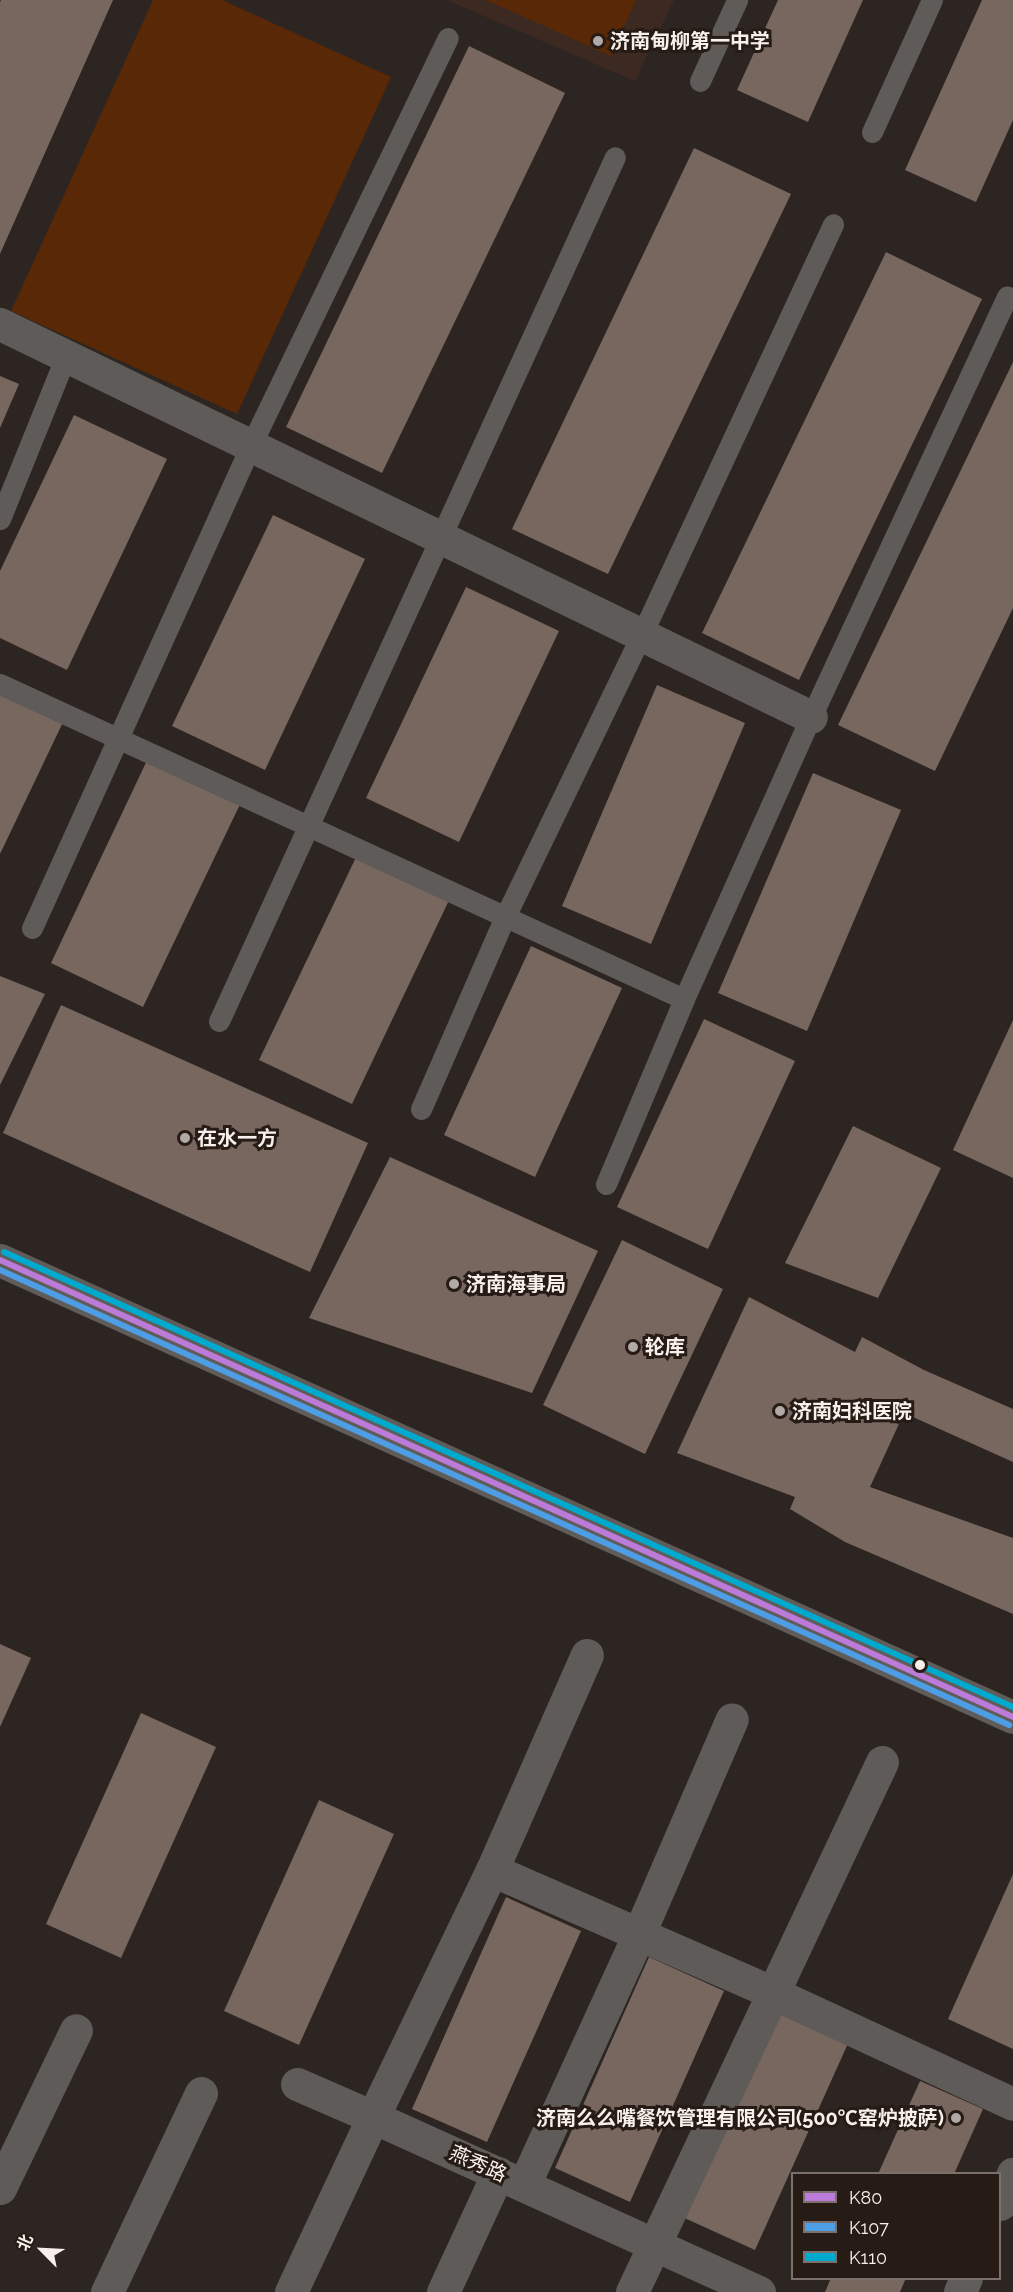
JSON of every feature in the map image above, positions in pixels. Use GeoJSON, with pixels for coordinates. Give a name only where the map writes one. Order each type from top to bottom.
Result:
{"type":"FeatureCollection","features":[{"type":"Feature","properties":{"kind":"street"},"geometry":{"type":"LineString","coordinates":[[0,324],[810,717]]}},
{"type":"Feature","properties":{"kind":"street"},"geometry":{"type":"LineString","coordinates":[[0,1260],[1013,1717]]}},
{"type":"Feature","properties":{"kind":"street"},"geometry":{"type":"LineString","coordinates":[[0,1279],[1013,1735]]}},
{"type":"Feature","properties":{"kind":"street"},"geometry":{"type":"LineString","coordinates":[[291,2292],[492,1870],[587,1655]]}},
{"type":"Feature","properties":{"kind":"street"},"geometry":{"type":"LineString","coordinates":[[443,2292],[511,2179],[638,1936],[732,1719]]}},
{"type":"Feature","properties":{"kind":"street"},"geometry":{"type":"LineString","coordinates":[[632,2292],[882,1762]]}},
{"type":"Feature","properties":{"kind":"street"},"geometry":{"type":"LineString","coordinates":[[492,1870],[638,1936],[773,1993],[1013,2104]]}},
{"type":"Feature","properties":{"kind":"street"},"geometry":{"type":"LineString","coordinates":[[0,2188],[76,2030]]}},
{"type":"Feature","properties":{"kind":"street","name":"燕秀路"},"geometry":{"type":"LineString","coordinates":[[297,2084],[759,2292]]}},
{"type":"Feature","properties":{"kind":"street"},"geometry":{"type":"LineString","coordinates":[[107,2292],[201,2093]]}},
{"type":"Feature","properties":{"kind":"street"},"geometry":{"type":"LineString","coordinates":[[1001,2200],[1013,2174]]}},
{"type":"Feature","properties":{"kind":"lane"},"geometry":{"type":"LineString","coordinates":[[699,81],[737,0]]}},
{"type":"Feature","properties":{"kind":"lane"},"geometry":{"type":"LineString","coordinates":[[872,132],[932,0]]}},
{"type":"Feature","properties":{"kind":"lane"},"geometry":{"type":"LineString","coordinates":[[32,928],[250,445],[448,38]]}},
{"type":"Feature","properties":{"kind":"lane"},"geometry":{"type":"LineString","coordinates":[[219,1021],[615,157]]}},
{"type":"Feature","properties":{"kind":"lane"},"geometry":{"type":"LineString","coordinates":[[421,1109],[505,917],[642,634],[833,224]]}},
{"type":"Feature","properties":{"kind":"lane"},"geometry":{"type":"LineString","coordinates":[[606,1184],[684,999],[810,717],[1008,296]]}},
{"type":"Feature","properties":{"kind":"lane"},"geometry":{"type":"LineString","coordinates":[[0,519],[66,356]]}},
{"type":"Feature","properties":{"kind":"lane"},"geometry":{"type":"LineString","coordinates":[[0,684],[684,999]]}},
{"type":"Feature","properties":{"kind":"shaded area"},"geometry":{"type":"Polygon","coordinates":[[[153,0],[222,0],[391,77],[237,414],[11,311],[153,0]]]}},
{"type":"Feature","properties":{"kind":"shaded area","name":"济南甸柳第一中学"},"geometry":{"type":"Polygon","coordinates":[[[447,0],[674,0],[635,81],[447,0]]]}},
{"type":"Feature","properties":{"kind":"shaded area"},"geometry":{"type":"Polygon","coordinates":[[[486,0],[636,0],[611,56],[486,0]]]}},
{"type":"Feature","properties":{"kind":"building"},"geometry":{"type":"Polygon","coordinates":[[[1,0],[113,0],[0,254],[0,2],[1,0]]]}},
{"type":"Feature","properties":{"kind":"building"},"geometry":{"type":"Polygon","coordinates":[[[778,0],[863,0],[808,122],[737,90],[778,0]]]}},
{"type":"Feature","properties":{"kind":"building"},"geometry":{"type":"Polygon","coordinates":[[[982,0],[1013,0],[1013,120],[976,202],[905,170],[982,0]]]}},
{"type":"Feature","properties":{"kind":"building"},"geometry":{"type":"Polygon","coordinates":[[[469,46],[565,93],[382,473],[286,427],[469,46]]]}},
{"type":"Feature","properties":{"kind":"building"},"geometry":{"type":"Polygon","coordinates":[[[694,148],[791,194],[608,574],[512,529],[694,148]]]}},
{"type":"Feature","properties":{"kind":"building"},"geometry":{"type":"Polygon","coordinates":[[[886,252],[982,299],[799,680],[702,633],[886,252]]]}},
{"type":"Feature","properties":{"kind":"building"},"geometry":{"type":"Polygon","coordinates":[[[1013,362],[1013,608],[935,771],[838,725],[1013,362]]]}},
{"type":"Feature","properties":{"kind":"building"},"geometry":{"type":"Polygon","coordinates":[[[0,376],[19,384],[0,428],[0,376]]]}},
{"type":"Feature","properties":{"kind":"building"},"geometry":{"type":"Polygon","coordinates":[[[74,415],[167,459],[67,670],[0,638],[0,571],[74,415]]]}},
{"type":"Feature","properties":{"kind":"building"},"geometry":{"type":"Polygon","coordinates":[[[273,515],[365,559],[265,770],[172,726],[273,515]]]}},
{"type":"Feature","properties":{"kind":"building"},"geometry":{"type":"Polygon","coordinates":[[[466,587],[559,631],[459,842],[366,798],[466,587]]]}},
{"type":"Feature","properties":{"kind":"building"},"geometry":{"type":"Polygon","coordinates":[[[0,684],[66,716],[0,854],[0,684]]]}},
{"type":"Feature","properties":{"kind":"building"},"geometry":{"type":"Polygon","coordinates":[[[657,685],[745,723],[651,944],[562,906],[657,685]]]}},
{"type":"Feature","properties":{"kind":"building"},"geometry":{"type":"Polygon","coordinates":[[[151,752],[244,796],[143,1007],[51,963],[151,752]]]}},
{"type":"Feature","properties":{"kind":"building"},"geometry":{"type":"Polygon","coordinates":[[[813,773],[901,810],[807,1031],[718,993],[813,773]]]}},
{"type":"Feature","properties":{"kind":"building"},"geometry":{"type":"Polygon","coordinates":[[[360,849],[452,894],[352,1104],[259,1060],[360,849]]]}},
{"type":"Feature","properties":{"kind":"building"},"geometry":{"type":"Polygon","coordinates":[[[531,946],[622,988],[535,1177],[444,1135],[531,946]]]}},
{"type":"Feature","properties":{"kind":"building"},"geometry":{"type":"Polygon","coordinates":[[[0,976],[45,994],[0,1085],[0,976]]]}},
{"type":"Feature","properties":{"kind":"building","name":"在水一方"},"geometry":{"type":"Polygon","coordinates":[[[61,1005],[368,1143],[310,1272],[3,1133],[61,1005]]]}},
{"type":"Feature","properties":{"kind":"building"},"geometry":{"type":"Polygon","coordinates":[[[704,1019],[795,1061],[708,1249],[617,1207],[704,1019]]]}},
{"type":"Feature","properties":{"kind":"building"},"geometry":{"type":"Polygon","coordinates":[[[1013,1020],[1013,1178],[953,1150],[1013,1020]]]}},
{"type":"Feature","properties":{"kind":"building"},"geometry":{"type":"Polygon","coordinates":[[[853,1126],[941,1168],[878,1298],[785,1263],[853,1126]]]}},
{"type":"Feature","properties":{"kind":"building","name":"济南海事局"},"geometry":{"type":"Polygon","coordinates":[[[390,1157],[598,1251],[532,1393],[309,1318],[390,1157]]]}},
{"type":"Feature","properties":{"kind":"building","name":"轮库"},"geometry":{"type":"Polygon","coordinates":[[[622,1240],[723,1289],[645,1454],[543,1405],[622,1240]]]}},
{"type":"Feature","properties":{"kind":"building"},"geometry":{"type":"Polygon","coordinates":[[[749,1297],[855,1352],[862,1337],[924,1370],[1013,1409],[1013,1462],[904,1413],[870,1487],[1013,1538],[1013,1614],[845,1542],[790,1509],[795,1497],[677,1453],[749,1297]]]}},
{"type":"Feature","properties":{"kind":"building"},"geometry":{"type":"Polygon","coordinates":[[[0,1644],[31,1658],[0,1727],[0,1644]]]}},
{"type":"Feature","properties":{"kind":"building"},"geometry":{"type":"Polygon","coordinates":[[[141,1713],[216,1747],[121,1958],[46,1924],[141,1713]]]}},
{"type":"Feature","properties":{"kind":"building"},"geometry":{"type":"Polygon","coordinates":[[[319,1800],[394,1834],[299,2045],[224,2011],[319,1800]]]}},
{"type":"Feature","properties":{"kind":"building"},"geometry":{"type":"Polygon","coordinates":[[[1013,1874],[1013,2049],[948,2019],[1013,1874]]]}},
{"type":"Feature","properties":{"kind":"building"},"geometry":{"type":"Polygon","coordinates":[[[506,1897],[581,1931],[487,2142],[412,2109],[506,1897]]]}},
{"type":"Feature","properties":{"kind":"building"},"geometry":{"type":"Polygon","coordinates":[[[649,1957],[724,1991],[630,2202],[555,2168],[649,1957]]]}},
{"type":"Feature","properties":{"kind":"building"},"geometry":{"type":"Polygon","coordinates":[[[775,2005],[850,2039],[755,2250],[680,2216],[775,2005]]]}},
{"type":"Feature","properties":{"kind":"building"},"geometry":{"type":"Polygon","coordinates":[[[920,2081],[983,2109],[955,2172],[879,2172],[920,2081]]]}},
{"type":"Feature","properties":{"kind":"building"},"geometry":{"type":"Polygon","coordinates":[[[830,2280],[905,2280],[900,2292],[825,2292],[830,2280]]]}},
{"type":"Feature","properties":{"kind":"transit line","name":"K110"},"geometry":{"type":"LineString","coordinates":[[4,1252],[1013,1707]]}},
{"type":"Feature","properties":{"kind":"transit line","name":"K80"},"geometry":{"type":"LineString","coordinates":[[0,1260],[1013,1717]]}},
{"type":"Feature","properties":{"kind":"transit line","name":"K107"},"geometry":{"type":"LineString","coordinates":[[0,1270],[1009,1725]]}},
{"type":"Feature","properties":{"kind":"place","name":"济南甸柳第一中学"},"geometry":{"type":"Point","coordinates":[598,41]}},
{"type":"Feature","properties":{"kind":"place","name":"在水一方"},"geometry":{"type":"Point","coordinates":[185,1138]}},
{"type":"Feature","properties":{"kind":"place","name":"济南海事局"},"geometry":{"type":"Point","coordinates":[454,1284]}},
{"type":"Feature","properties":{"kind":"place","name":"轮库"},"geometry":{"type":"Point","coordinates":[633,1347]}},
{"type":"Feature","properties":{"kind":"place","name":"济南妇科医院"},"geometry":{"type":"Point","coordinates":[780,1411]}},
{"type":"Feature","properties":{"kind":"place","name":"济南么么嘴餐饮管理有限公司(500℃窑炉披萨)"},"geometry":{"type":"Point","coordinates":[956,2118]}}]}
